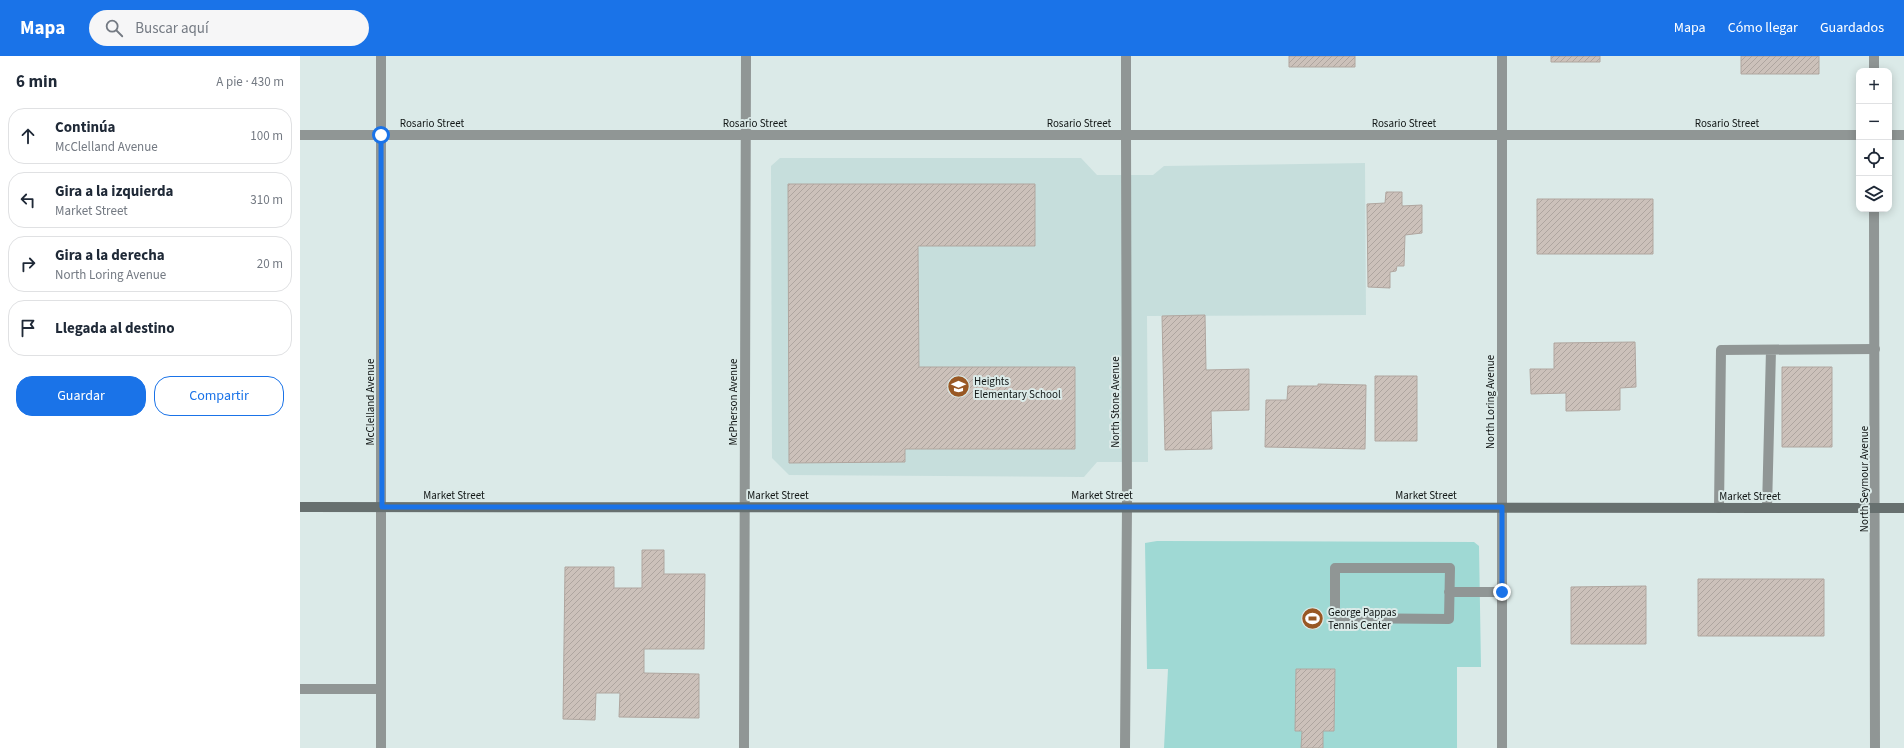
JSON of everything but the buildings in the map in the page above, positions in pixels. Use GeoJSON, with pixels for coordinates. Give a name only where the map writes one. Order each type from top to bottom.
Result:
{"type":"FeatureCollection","features":[{"type":"Feature","properties":{"kind":"street","name":"McClelland Avenue"},"geometry":{"type":"LineString","coordinates":[[381,56],[381,748]]}},
{"type":"Feature","properties":{"kind":"street","name":"McPherson Avenue"},"geometry":{"type":"LineString","coordinates":[[744,748],[746,56]]}},
{"type":"Feature","properties":{"kind":"street","name":"North Stone Avenue"},"geometry":{"type":"LineString","coordinates":[[1125,748],[1127,507],[1126,56]]}},
{"type":"Feature","properties":{"kind":"street","name":"North Loring Avenue"},"geometry":{"type":"LineString","coordinates":[[1502,56],[1502,748]]}},
{"type":"Feature","properties":{"kind":"street"},"geometry":{"type":"LineString","coordinates":[[1874,56],[1874,68]]}},
{"type":"Feature","properties":{"kind":"street","name":"Rosario Street"},"geometry":{"type":"LineString","coordinates":[[300,135],[1856,135]]}},
{"type":"Feature","properties":{"kind":"street"},"geometry":{"type":"LineString","coordinates":[[1892,135],[1904,135]]}},
{"type":"Feature","properties":{"kind":"street","name":"North Seymour Avenue"},"geometry":{"type":"LineString","coordinates":[[1874,212],[1876,508],[1875,748]]}},
{"type":"Feature","properties":{"kind":"street"},"geometry":{"type":"LineString","coordinates":[[1719,508],[1721,350],[1875,349]]}},
{"type":"Feature","properties":{"kind":"street"},"geometry":{"type":"LineString","coordinates":[[1767,508],[1771,350]]}},
{"type":"Feature","properties":{"kind":"street","name":"Market Street"},"geometry":{"type":"LineString","coordinates":[[300,506],[1904,508]]}},
{"type":"Feature","properties":{"kind":"street"},"geometry":{"type":"LineString","coordinates":[[1335,568],[1450,568],[1449,592],[1449,619],[1335,618],[1335,568]]}},
{"type":"Feature","properties":{"kind":"street"},"geometry":{"type":"LineString","coordinates":[[1449,592],[1502,592]]}},
{"type":"Feature","properties":{"kind":"street"},"geometry":{"type":"LineString","coordinates":[[300,689],[382,689]]}},
{"type":"Feature","properties":{"kind":"shaded area","name":"Heights Elementary School"},"geometry":{"type":"Polygon","coordinates":[[[780,158],[1081,158],[1097,175],[1153,175],[1164,166],[1365,163],[1366,315],[1147,316],[1148,462],[1097,462],[1084,477],[789,475],[772,458],[771,166],[780,158]]]}},
{"type":"Feature","properties":{"kind":"shaded area","name":"George Pappas Tennis Center"},"geometry":{"type":"Polygon","coordinates":[[[1157,541],[1474,542],[1479,546],[1481,667],[1457,667],[1457,748],[1164,748],[1168,669],[1147,669],[1145,543],[1157,541]]]}},
{"type":"Feature","properties":{"kind":"place","name":"Heights Elementary School"},"geometry":{"type":"Point","coordinates":[959,387]}},
{"type":"Feature","properties":{"kind":"place","name":"George Pappas Tennis Center"},"geometry":{"type":"Point","coordinates":[1313,618]}},
{"type":"Feature","properties":{"kind":"route"},"geometry":{"type":"LineString","coordinates":[[381,135],[382,507],[1502,507],[1502,592]]}}]}
